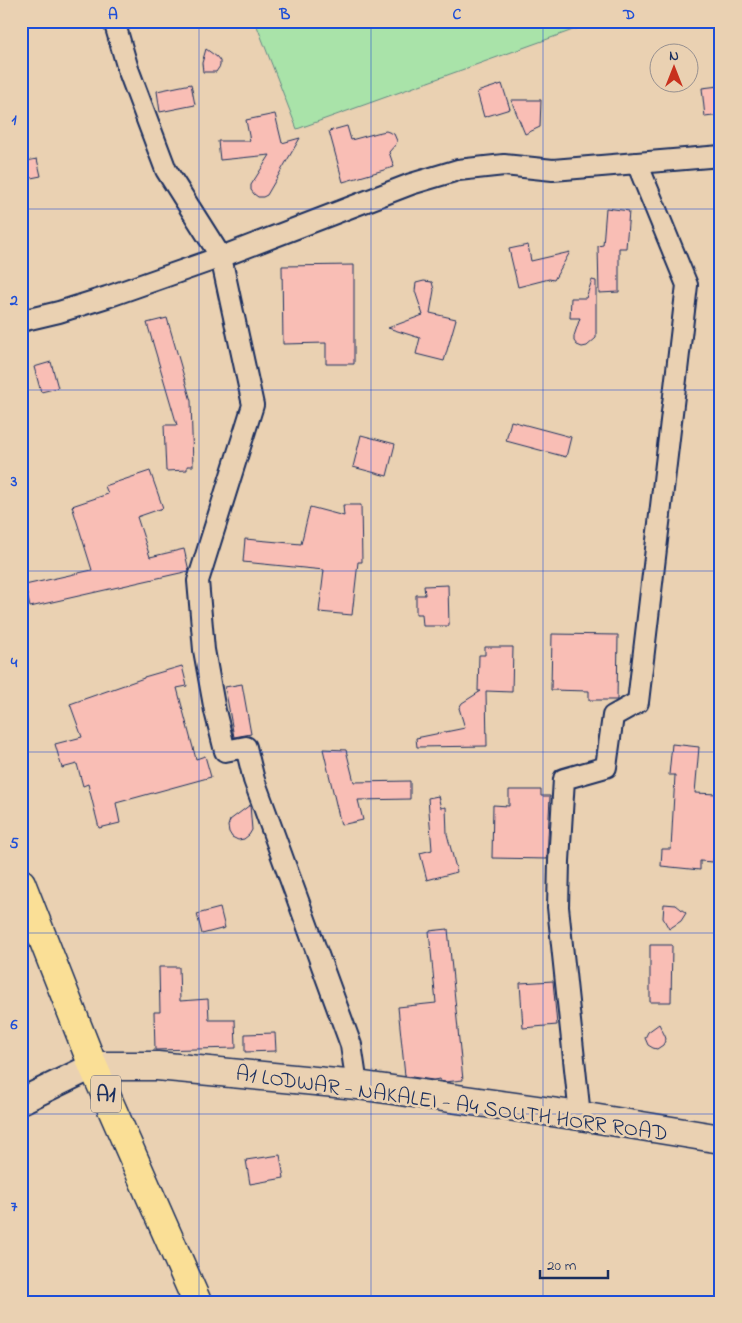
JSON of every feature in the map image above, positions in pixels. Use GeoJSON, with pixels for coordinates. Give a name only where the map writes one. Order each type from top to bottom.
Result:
{"type":"FeatureCollection","features":[{"type":"Feature","properties":{"kind":"highway","name":"A1"},"geometry":{"type":"LineString","coordinates":[[21,883],[94,1066],[197,1302]]}},
{"type":"Feature","properties":{"kind":"main road","name":"A1 LODWAR - NAKALEI - A4 SOUTH HORR ROAD"},"geometry":{"type":"LineString","coordinates":[[94,1066],[157,1066],[356,1085],[580,1116],[721,1139]]}},
{"type":"Feature","properties":{"kind":"street"},"geometry":{"type":"LineString","coordinates":[[114,21],[128,69],[166,170],[221,257],[253,405],[198,581],[204,650],[225,751],[246,747],[254,780],[351,1045],[356,1085]]}},
{"type":"Feature","properties":{"kind":"street"},"geometry":{"type":"LineString","coordinates":[[21,320],[59,312],[107,297],[221,257],[411,184],[458,170],[504,165],[553,170],[721,156]]}},
{"type":"Feature","properties":{"kind":"street"},"geometry":{"type":"LineString","coordinates":[[580,1116],[558,908],[564,779],[606,767],[613,716],[638,702],[687,286],[637,163]]}},
{"type":"Feature","properties":{"kind":"street"},"geometry":{"type":"LineString","coordinates":[[21,1102],[94,1066]]}},
{"type":"Feature","properties":{"kind":"green space"},"geometry":{"type":"Polygon","coordinates":[[[255,21],[598,21],[297,129],[255,21]]]}},
{"type":"Feature","properties":{"kind":"building"},"geometry":{"type":"Polygon","coordinates":[[[206,49],[220,61],[220,66],[216,72],[203,72],[202,63],[206,49]]]}},
{"type":"Feature","properties":{"kind":"building"},"geometry":{"type":"Polygon","coordinates":[[[191,84],[195,105],[160,112],[157,91],[191,84]]]}},
{"type":"Feature","properties":{"kind":"building"},"geometry":{"type":"Polygon","coordinates":[[[502,84],[510,109],[484,117],[477,92],[502,84]]]}},
{"type":"Feature","properties":{"kind":"building"},"geometry":{"type":"Polygon","coordinates":[[[719,86],[721,115],[705,117],[702,88],[719,86]]]}},
{"type":"Feature","properties":{"kind":"building"},"geometry":{"type":"Polygon","coordinates":[[[511,100],[541,100],[540,127],[525,134],[511,100]]]}},
{"type":"Feature","properties":{"kind":"building"},"geometry":{"type":"Polygon","coordinates":[[[275,114],[282,143],[300,138],[267,195],[258,197],[251,190],[251,185],[270,155],[220,160],[218,141],[250,141],[246,120],[275,114]]]}},
{"type":"Feature","properties":{"kind":"building"},"geometry":{"type":"Polygon","coordinates":[[[347,126],[351,140],[386,131],[394,134],[397,141],[389,152],[394,167],[343,182],[329,131],[347,126]]]}},
{"type":"Feature","properties":{"kind":"building"},"geometry":{"type":"Polygon","coordinates":[[[37,159],[41,176],[21,180],[21,162],[37,159]]]}},
{"type":"Feature","properties":{"kind":"building"},"geometry":{"type":"Polygon","coordinates":[[[606,208],[629,211],[626,248],[619,248],[619,292],[599,293],[598,246],[603,245],[606,208]]]}},
{"type":"Feature","properties":{"kind":"building"},"geometry":{"type":"Polygon","coordinates":[[[528,245],[531,261],[570,252],[554,280],[549,279],[518,287],[509,249],[528,245]]]}},
{"type":"Feature","properties":{"kind":"building"},"geometry":{"type":"Polygon","coordinates":[[[354,265],[354,364],[326,364],[326,343],[283,344],[282,266],[354,265]]]}},
{"type":"Feature","properties":{"kind":"building"},"geometry":{"type":"Polygon","coordinates":[[[592,280],[596,281],[596,338],[587,346],[582,347],[574,341],[580,318],[570,318],[571,298],[586,298],[592,280]]]}},
{"type":"Feature","properties":{"kind":"building"},"geometry":{"type":"Polygon","coordinates":[[[432,282],[434,290],[430,313],[456,319],[444,361],[416,354],[420,338],[388,328],[423,315],[415,291],[416,283],[432,282]]]}},
{"type":"Feature","properties":{"kind":"building"},"geometry":{"type":"Polygon","coordinates":[[[167,318],[191,401],[193,466],[187,466],[187,470],[166,471],[164,425],[177,425],[147,323],[167,318]]]}},
{"type":"Feature","properties":{"kind":"building"},"geometry":{"type":"Polygon","coordinates":[[[51,362],[58,388],[41,392],[34,367],[51,362]]]}},
{"type":"Feature","properties":{"kind":"building"},"geometry":{"type":"Polygon","coordinates":[[[511,421],[571,437],[566,457],[506,441],[511,421]]]}},
{"type":"Feature","properties":{"kind":"building"},"geometry":{"type":"Polygon","coordinates":[[[361,435],[395,444],[387,476],[353,467],[361,435]]]}},
{"type":"Feature","properties":{"kind":"building"},"geometry":{"type":"Polygon","coordinates":[[[150,471],[163,508],[137,517],[150,557],[184,549],[189,571],[30,607],[25,585],[92,570],[72,506],[108,494],[105,486],[150,471]]]}},
{"type":"Feature","properties":{"kind":"building"},"geometry":{"type":"Polygon","coordinates":[[[343,505],[361,505],[362,562],[358,562],[352,615],[319,612],[324,570],[243,562],[245,539],[301,544],[310,507],[344,516],[343,505]]]}},
{"type":"Feature","properties":{"kind":"building"},"geometry":{"type":"Polygon","coordinates":[[[448,585],[449,626],[423,626],[422,614],[416,614],[416,595],[425,595],[424,586],[448,585]]]}},
{"type":"Feature","properties":{"kind":"building"},"geometry":{"type":"Polygon","coordinates":[[[552,634],[618,635],[617,700],[589,700],[589,691],[551,690],[552,634]]]}},
{"type":"Feature","properties":{"kind":"building"},"geometry":{"type":"Polygon","coordinates":[[[485,647],[513,647],[512,692],[486,691],[487,746],[417,747],[416,738],[465,728],[459,708],[462,703],[481,691],[478,691],[479,655],[485,655],[485,647]]]}},
{"type":"Feature","properties":{"kind":"building"},"geometry":{"type":"Polygon","coordinates":[[[182,666],[187,686],[177,688],[196,759],[205,756],[211,777],[116,803],[120,823],[99,828],[88,784],[83,786],[77,764],[62,768],[55,744],[82,737],[70,704],[144,677],[182,666]]]}},
{"type":"Feature","properties":{"kind":"building"},"geometry":{"type":"Polygon","coordinates":[[[242,684],[251,734],[234,737],[225,687],[242,684]]]}},
{"type":"Feature","properties":{"kind":"building"},"geometry":{"type":"Polygon","coordinates":[[[672,744],[699,747],[695,793],[717,794],[716,820],[721,821],[721,844],[715,844],[713,862],[700,861],[700,870],[661,866],[662,849],[671,849],[675,775],[669,775],[672,744]]]}},
{"type":"Feature","properties":{"kind":"building"},"geometry":{"type":"Polygon","coordinates":[[[323,749],[346,750],[354,782],[410,781],[410,799],[358,800],[363,820],[341,825],[323,749]]]}},
{"type":"Feature","properties":{"kind":"building"},"geometry":{"type":"Polygon","coordinates":[[[509,790],[541,790],[541,796],[550,796],[547,859],[492,858],[493,805],[509,806],[509,790]]]}},
{"type":"Feature","properties":{"kind":"building"},"geometry":{"type":"Polygon","coordinates":[[[438,796],[441,808],[446,807],[447,834],[457,872],[427,880],[420,853],[432,850],[428,798],[438,796]]]}},
{"type":"Feature","properties":{"kind":"building"},"geometry":{"type":"Polygon","coordinates":[[[250,805],[252,830],[244,839],[238,840],[232,837],[229,832],[230,820],[250,805]]]}},
{"type":"Feature","properties":{"kind":"building"},"geometry":{"type":"Polygon","coordinates":[[[664,904],[676,905],[686,913],[681,921],[669,929],[663,918],[664,904]]]}},
{"type":"Feature","properties":{"kind":"building"},"geometry":{"type":"Polygon","coordinates":[[[220,908],[225,928],[202,934],[197,914],[220,908]]]}},
{"type":"Feature","properties":{"kind":"building"},"geometry":{"type":"Polygon","coordinates":[[[448,929],[463,1080],[445,1082],[440,1081],[440,1079],[433,1080],[405,1076],[398,1007],[436,1003],[429,931],[448,929]]]}},
{"type":"Feature","properties":{"kind":"building"},"geometry":{"type":"Polygon","coordinates":[[[650,945],[672,945],[671,1002],[650,1002],[650,945]]]}},
{"type":"Feature","properties":{"kind":"building"},"geometry":{"type":"Polygon","coordinates":[[[159,967],[179,967],[180,1001],[208,999],[209,1020],[235,1020],[236,1048],[155,1050],[154,1012],[160,1012],[159,967]]]}},
{"type":"Feature","properties":{"kind":"building"},"geometry":{"type":"Polygon","coordinates":[[[553,981],[557,1025],[523,1028],[520,983],[553,981]]]}},
{"type":"Feature","properties":{"kind":"building"},"geometry":{"type":"Polygon","coordinates":[[[659,1024],[666,1039],[663,1045],[657,1049],[648,1045],[645,1038],[648,1032],[659,1024]]]}},
{"type":"Feature","properties":{"kind":"building"},"geometry":{"type":"Polygon","coordinates":[[[275,1033],[276,1051],[245,1052],[245,1034],[275,1033]]]}},
{"type":"Feature","properties":{"kind":"building"},"geometry":{"type":"Polygon","coordinates":[[[280,1155],[284,1178],[250,1184],[246,1160],[280,1155]]]}}]}
